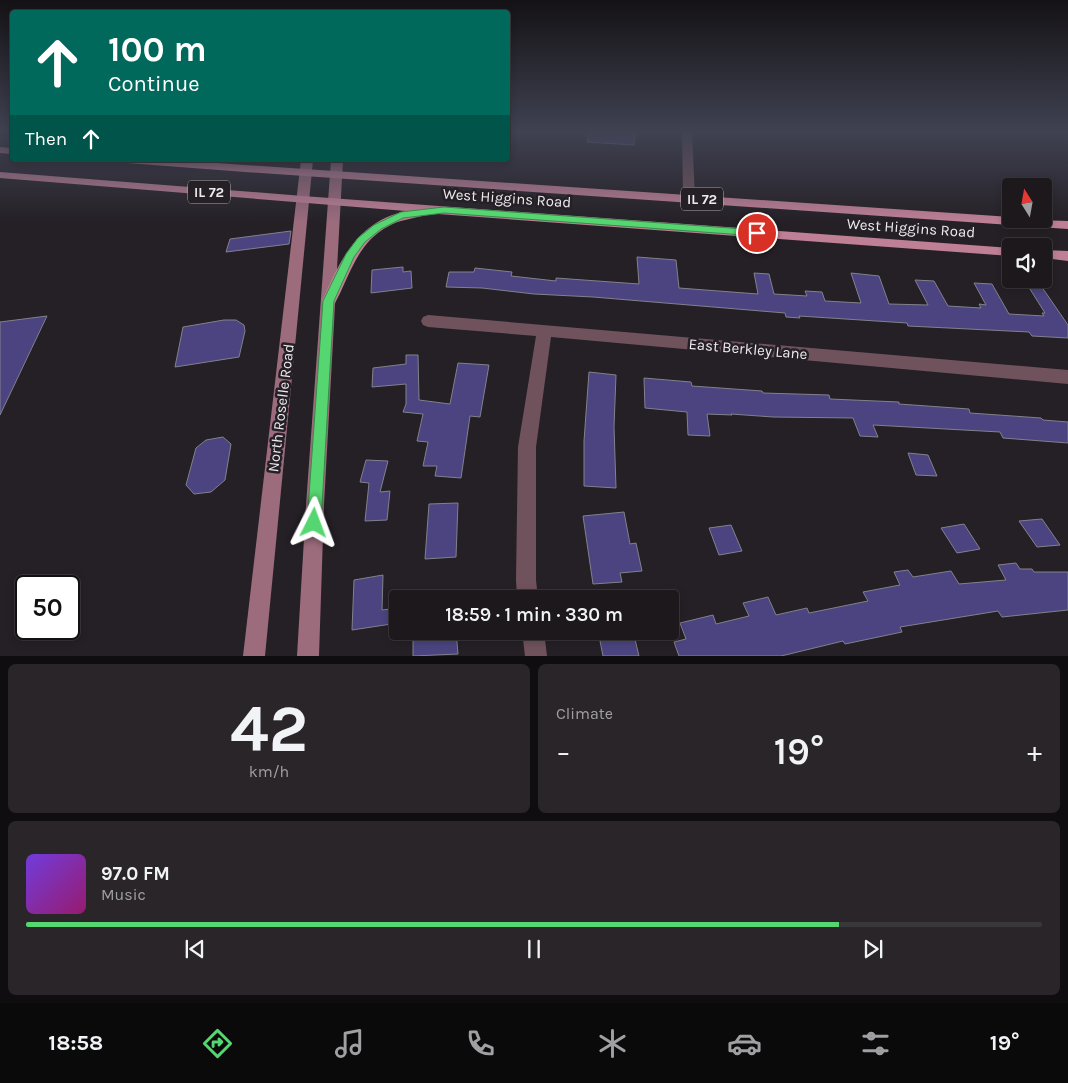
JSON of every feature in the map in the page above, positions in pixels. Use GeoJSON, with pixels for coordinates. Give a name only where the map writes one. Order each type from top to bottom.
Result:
{"type":"FeatureCollection","features":[{"type":"Feature","properties":{"kind":"main road","name":"West Higgins Road"},"geometry":{"type":"LineString","coordinates":[[155,162],[306,174],[690,198],[1068,225]]}},
{"type":"Feature","properties":{"kind":"main road","name":"North Roselle Road"},"geometry":{"type":"LineString","coordinates":[[254,656],[307,162]]}},
{"type":"Feature","properties":{"kind":"main road"},"geometry":{"type":"LineString","coordinates":[[308,656],[315,505],[338,162]]}},
{"type":"Feature","properties":{"kind":"main road","name":"West Higgins Road"},"geometry":{"type":"LineString","coordinates":[[0,175],[303,200],[1002,251]]}},
{"type":"Feature","properties":{"kind":"main road"},"geometry":{"type":"LineString","coordinates":[[329,301],[349,256],[362,240],[377,227],[401,215],[444,210]]}},
{"type":"Feature","properties":{"kind":"main road"},"geometry":{"type":"LineString","coordinates":[[1052,255],[1068,256]]}},
{"type":"Feature","properties":{"kind":"street"},"geometry":{"type":"LineString","coordinates":[[688,162],[690,198]]}},
{"type":"Feature","properties":{"kind":"street","name":"East Berkley Lane"},"geometry":{"type":"LineString","coordinates":[[428,321],[1068,378]]}},
{"type":"Feature","properties":{"kind":"street"},"geometry":{"type":"LineString","coordinates":[[527,590],[527,447],[544,332]]}},
{"type":"Feature","properties":{"kind":"street"},"geometry":{"type":"LineString","coordinates":[[534,640],[536,656]]}},
{"type":"Feature","properties":{"kind":"building"},"geometry":{"type":"Polygon","coordinates":[[[291,231],[289,244],[226,252],[230,239],[291,231]]]}},
{"type":"Feature","properties":{"kind":"building"},"geometry":{"type":"Polygon","coordinates":[[[637,257],[676,260],[679,288],[758,294],[754,273],[769,274],[774,294],[807,296],[805,291],[822,292],[825,301],[861,303],[851,273],[879,276],[889,304],[928,305],[915,280],[934,281],[948,306],[981,308],[979,304],[986,305],[974,283],[992,284],[1009,314],[1044,316],[1042,313],[1045,313],[1029,288],[1043,288],[1068,325],[1068,338],[1032,336],[1029,332],[908,326],[907,323],[799,316],[800,318],[786,317],[785,313],[534,294],[482,288],[446,287],[449,272],[474,272],[475,268],[512,272],[511,276],[556,281],[556,278],[639,284],[637,257]]]}},
{"type":"Feature","properties":{"kind":"building"},"geometry":{"type":"Polygon","coordinates":[[[403,267],[403,272],[411,271],[412,288],[371,293],[372,270],[403,267]]]}},
{"type":"Feature","properties":{"kind":"building"},"geometry":{"type":"Polygon","coordinates":[[[47,316],[0,415],[0,322],[47,316]]]}},
{"type":"Feature","properties":{"kind":"building"},"geometry":{"type":"Polygon","coordinates":[[[224,320],[236,320],[244,325],[245,331],[239,357],[175,367],[183,327],[224,320]]]}},
{"type":"Feature","properties":{"kind":"building"},"geometry":{"type":"Polygon","coordinates":[[[406,355],[418,355],[419,400],[450,404],[458,363],[489,365],[480,417],[470,416],[461,478],[435,476],[437,466],[423,466],[428,442],[417,441],[423,414],[403,412],[406,404],[406,384],[372,387],[373,368],[406,364],[406,355]]]}},
{"type":"Feature","properties":{"kind":"building"},"geometry":{"type":"Polygon","coordinates":[[[589,372],[616,375],[614,427],[616,488],[584,486],[584,441],[589,372]]]}},
{"type":"Feature","properties":{"kind":"building"},"geometry":{"type":"Polygon","coordinates":[[[644,378],[691,382],[692,386],[762,391],[763,393],[829,395],[830,399],[899,402],[899,404],[969,409],[970,413],[1041,418],[1043,420],[1068,422],[1068,443],[1003,438],[1000,432],[873,425],[878,437],[860,436],[853,418],[773,417],[731,414],[707,414],[710,436],[688,435],[687,412],[645,408],[644,378]]]}},
{"type":"Feature","properties":{"kind":"building"},"geometry":{"type":"Polygon","coordinates":[[[223,437],[231,444],[225,480],[211,492],[194,494],[186,485],[196,448],[206,440],[223,437]]]}},
{"type":"Feature","properties":{"kind":"building"},"geometry":{"type":"Polygon","coordinates":[[[908,453],[928,455],[937,476],[916,475],[908,453]]]}},
{"type":"Feature","properties":{"kind":"building"},"geometry":{"type":"Polygon","coordinates":[[[366,460],[388,461],[380,492],[390,491],[387,520],[365,521],[369,483],[360,482],[366,460]]]}},
{"type":"Feature","properties":{"kind":"building"},"geometry":{"type":"Polygon","coordinates":[[[458,503],[456,557],[425,559],[429,504],[458,503]]]}},
{"type":"Feature","properties":{"kind":"building"},"geometry":{"type":"Polygon","coordinates":[[[624,512],[630,544],[636,543],[642,571],[620,573],[622,582],[593,584],[583,516],[624,512]]]}},
{"type":"Feature","properties":{"kind":"building"},"geometry":{"type":"Polygon","coordinates":[[[1042,519],[1060,545],[1037,547],[1019,521],[1042,519]]]}},
{"type":"Feature","properties":{"kind":"building"},"geometry":{"type":"Polygon","coordinates":[[[964,524],[980,549],[957,553],[941,528],[964,524]]]}},
{"type":"Feature","properties":{"kind":"building"},"geometry":{"type":"Polygon","coordinates":[[[731,525],[742,551],[719,555],[709,528],[731,525]]]}},
{"type":"Feature","properties":{"kind":"building"},"geometry":{"type":"Polygon","coordinates":[[[1016,563],[1020,569],[1032,569],[1034,572],[1068,572],[1068,610],[1002,617],[998,611],[900,627],[902,632],[845,644],[843,641],[781,656],[679,656],[674,642],[686,639],[680,623],[713,615],[716,624],[749,616],[743,603],[768,597],[776,615],[807,608],[809,613],[868,601],[863,592],[900,585],[894,572],[908,570],[913,577],[951,571],[959,584],[1006,580],[998,565],[1016,563]]]}},
{"type":"Feature","properties":{"kind":"building"},"geometry":{"type":"Polygon","coordinates":[[[383,575],[382,610],[389,609],[389,624],[352,630],[354,580],[383,575]]]}},
{"type":"Feature","properties":{"kind":"building"},"geometry":{"type":"Polygon","coordinates":[[[413,640],[457,640],[458,654],[413,656],[413,640]]]}},
{"type":"Feature","properties":{"kind":"building"},"geometry":{"type":"Polygon","coordinates":[[[600,640],[635,640],[639,656],[603,656],[600,640]]]}},
{"type":"Feature","properties":{"kind":"route"},"geometry":{"type":"LineString","coordinates":[[314,523],[329,301],[349,256],[362,240],[377,227],[401,215],[444,210],[757,233]]}}]}
